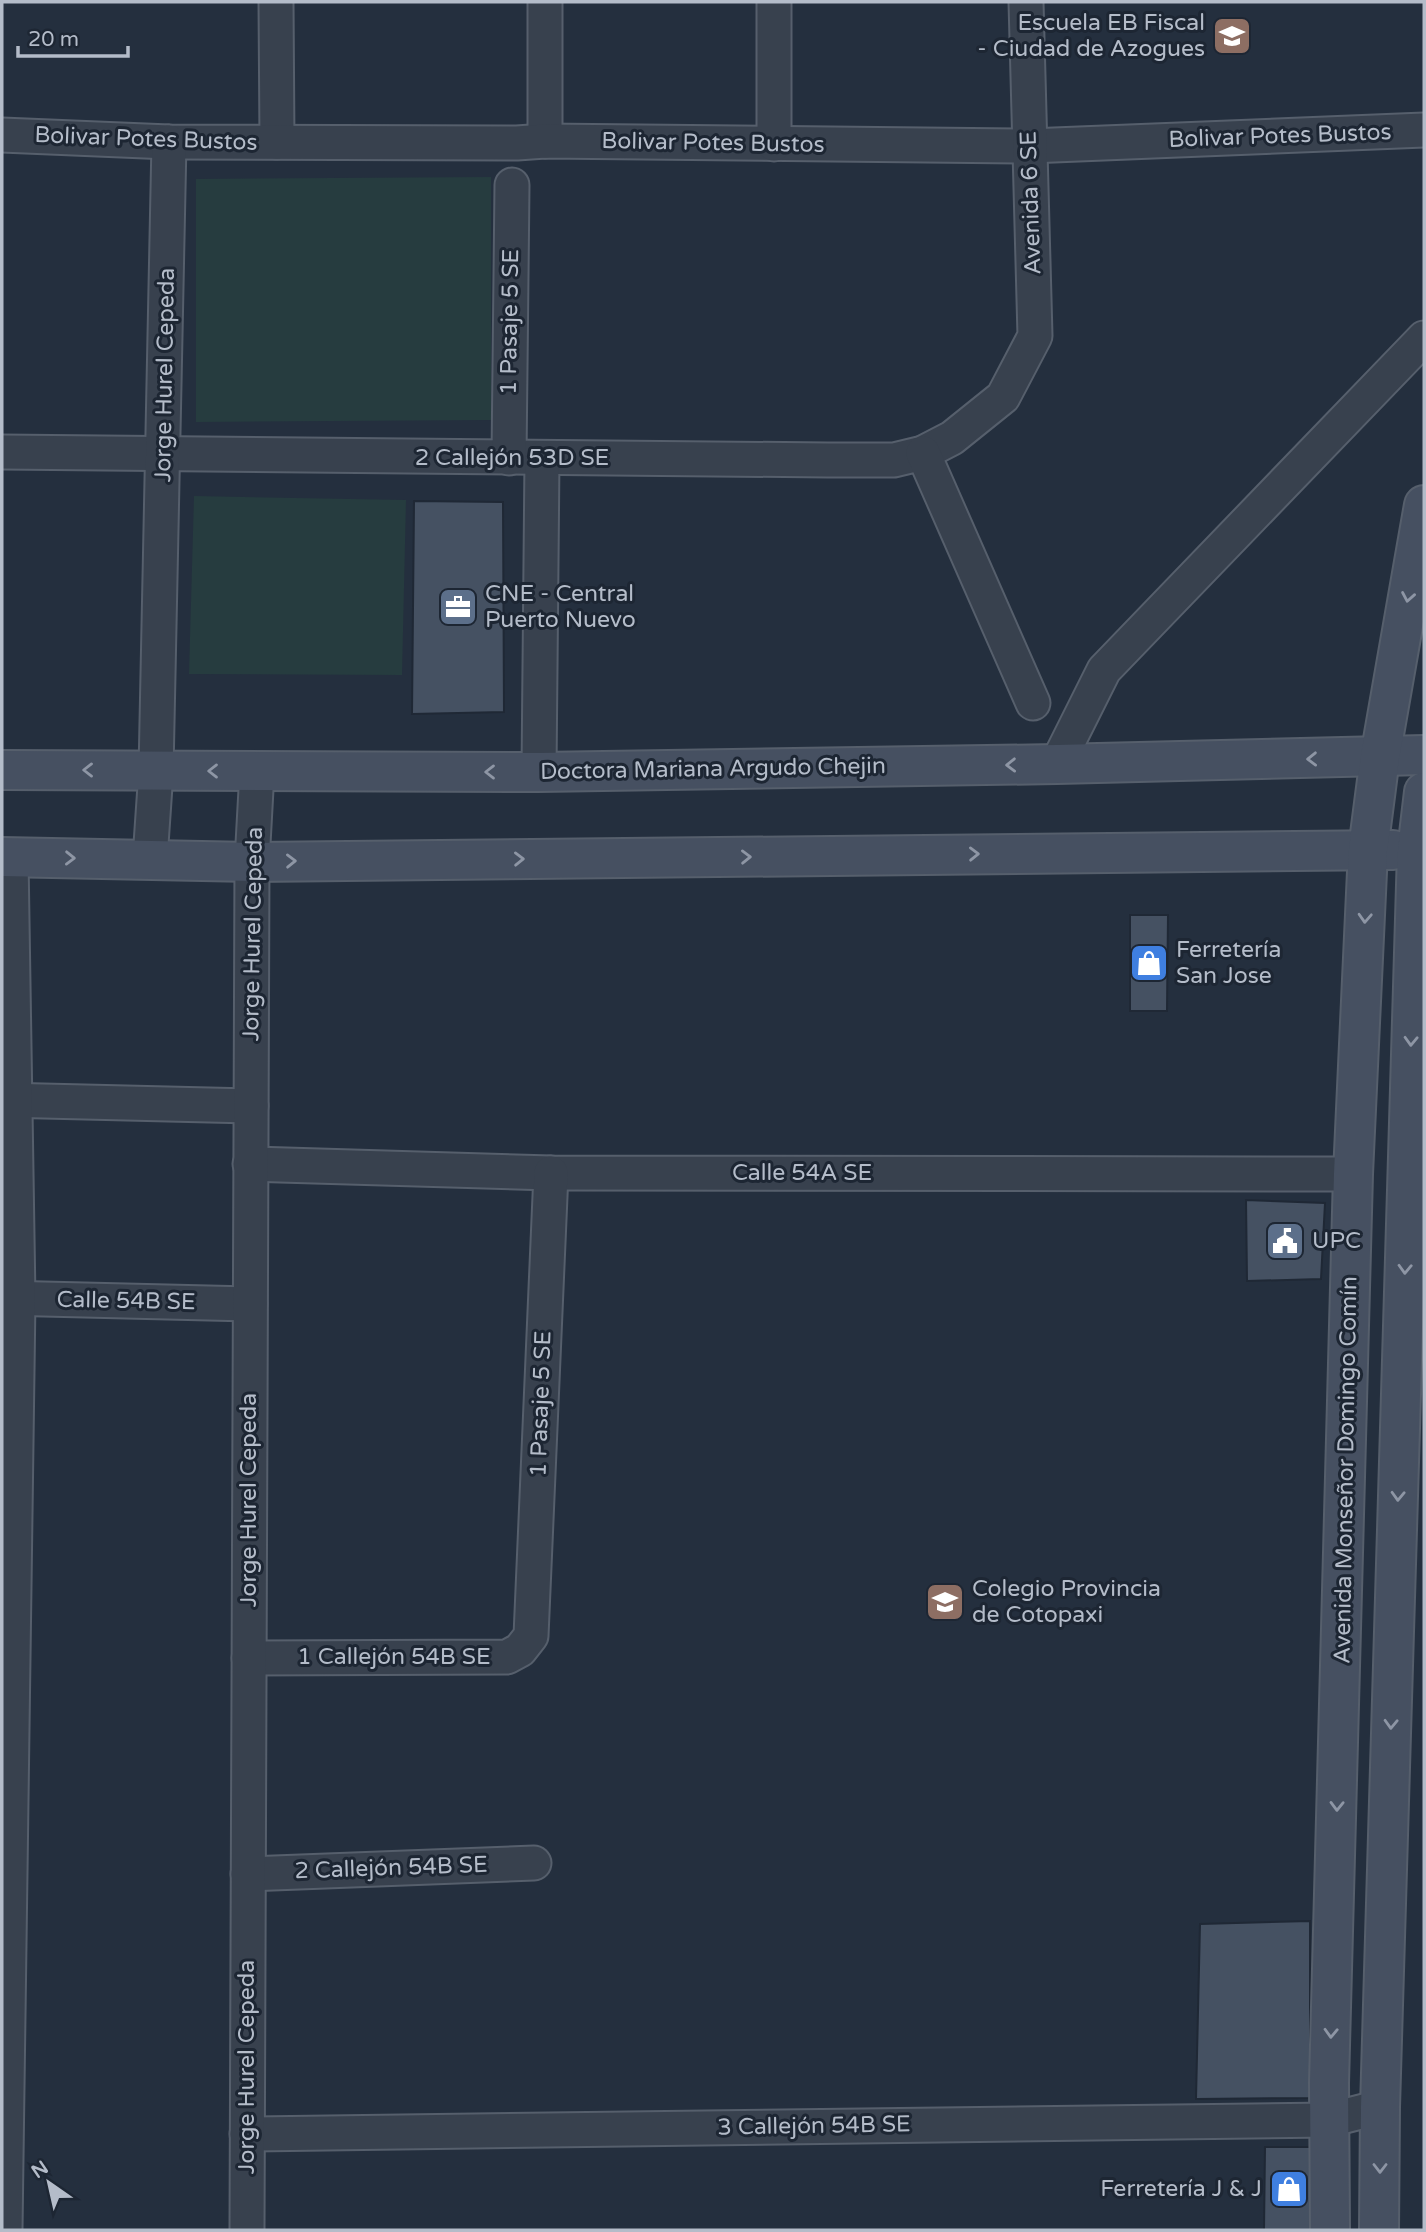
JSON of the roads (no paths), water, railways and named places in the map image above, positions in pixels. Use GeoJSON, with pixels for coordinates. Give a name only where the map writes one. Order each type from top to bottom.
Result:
{"type":"FeatureCollection","features":[{"type":"Feature","properties":{"kind":"main road","name":"Avenida Monseñor Domingo Comín"},"geometry":{"type":"LineString","coordinates":[[1330,2230],[1329,2120],[1353,1174],[1368,850],[1380,757],[1424,505]]}},
{"type":"Feature","properties":{"kind":"main road","name":"Doctora Mariana Argudo Chejin"},"geometry":{"type":"LineString","coordinates":[[2,770],[540,772],[1424,755]]}},
{"type":"Feature","properties":{"kind":"main road"},"geometry":{"type":"LineString","coordinates":[[1379,2230],[1380,2107],[1424,792]]}},
{"type":"Feature","properties":{"kind":"main road"},"geometry":{"type":"LineString","coordinates":[[6,858],[252,862],[1421,851]]}},
{"type":"Feature","properties":{"kind":"street"},"geometry":{"type":"LineString","coordinates":[[276,2],[277,142]]}},
{"type":"Feature","properties":{"kind":"street"},"geometry":{"type":"LineString","coordinates":[[545,2],[545,141]]}},
{"type":"Feature","properties":{"kind":"street"},"geometry":{"type":"LineString","coordinates":[[774,2],[774,144]]}},
{"type":"Feature","properties":{"kind":"street","name":"Avenida 6 SE"},"geometry":{"type":"LineString","coordinates":[[1003,397],[1035,335],[1026,2]]}},
{"type":"Feature","properties":{"kind":"street","name":"Bolivar Potes Bustos"},"geometry":{"type":"LineString","coordinates":[[2,135],[169,142],[545,141],[1029,146],[1424,130]]}},
{"type":"Feature","properties":{"kind":"street","name":"Jorge Hurel Cepeda"},"geometry":{"type":"LineString","coordinates":[[150,859],[156,771],[169,142]]}},
{"type":"Feature","properties":{"kind":"street","name":"1 Pasaje 5 SE"},"geometry":{"type":"LineString","coordinates":[[509,458],[512,185]]}},
{"type":"Feature","properties":{"kind":"street"},"geometry":{"type":"LineString","coordinates":[[1057,764],[1104,670],[1424,338]]}},
{"type":"Feature","properties":{"kind":"street","name":"2 Callejón 53D SE"},"geometry":{"type":"LineString","coordinates":[[2,452],[894,460],[923,453],[953,439],[1003,397]]}},
{"type":"Feature","properties":{"kind":"street"},"geometry":{"type":"LineString","coordinates":[[923,453],[1033,703]]}},
{"type":"Feature","properties":{"kind":"street"},"geometry":{"type":"LineString","coordinates":[[540,772],[542,458]]}},
{"type":"Feature","properties":{"kind":"street","name":"Jorge Hurel Cepeda"},"geometry":{"type":"LineString","coordinates":[[247,2230],[252,862],[257,771]]}},
{"type":"Feature","properties":{"kind":"street"},"geometry":{"type":"LineString","coordinates":[[5,2230],[10,1298],[6,858]]}},
{"type":"Feature","properties":{"kind":"street"},"geometry":{"type":"LineString","coordinates":[[8,1100],[251,1106]]}},
{"type":"Feature","properties":{"kind":"street","name":"Calle 54A SE"},"geometry":{"type":"LineString","coordinates":[[250,1164],[551,1173],[1353,1174]]}},
{"type":"Feature","properties":{"kind":"street","name":"1 Pasaje 5 SE"},"geometry":{"type":"LineString","coordinates":[[531,1636],[551,1173]]}},
{"type":"Feature","properties":{"kind":"street","name":"Calle 54B SE"},"geometry":{"type":"LineString","coordinates":[[10,1298],[250,1304]]}},
{"type":"Feature","properties":{"kind":"street","name":"1 Callejón 54B SE"},"geometry":{"type":"LineString","coordinates":[[249,1658],[507,1657],[520,1650],[531,1636]]}},
{"type":"Feature","properties":{"kind":"street","name":"2 Callejón 54B SE"},"geometry":{"type":"LineString","coordinates":[[248,1874],[534,1863]]}},
{"type":"Feature","properties":{"kind":"street","name":"3 Callejón 54B SE"},"geometry":{"type":"LineString","coordinates":[[247,2134],[1329,2120],[1380,2107]]}},
{"type":"Feature","properties":{"kind":"place","name":"Escuela EB Fiscal - Ciudad de Azogues"},"geometry":{"type":"Point","coordinates":[1232,36]}},
{"type":"Feature","properties":{"kind":"place","name":"CNE - Central Puerto Nuevo"},"geometry":{"type":"Point","coordinates":[458,607]}},
{"type":"Feature","properties":{"kind":"place","name":"Ferretería San Jose"},"geometry":{"type":"Point","coordinates":[1149,963]}},
{"type":"Feature","properties":{"kind":"place","name":"UPC"},"geometry":{"type":"Point","coordinates":[1285,1241]}},
{"type":"Feature","properties":{"kind":"place","name":"Colegio Provincia de Cotopaxi"},"geometry":{"type":"Point","coordinates":[945,1602]}},
{"type":"Feature","properties":{"kind":"place","name":"Ferretería J & J"},"geometry":{"type":"Point","coordinates":[1289,2189]}}]}
